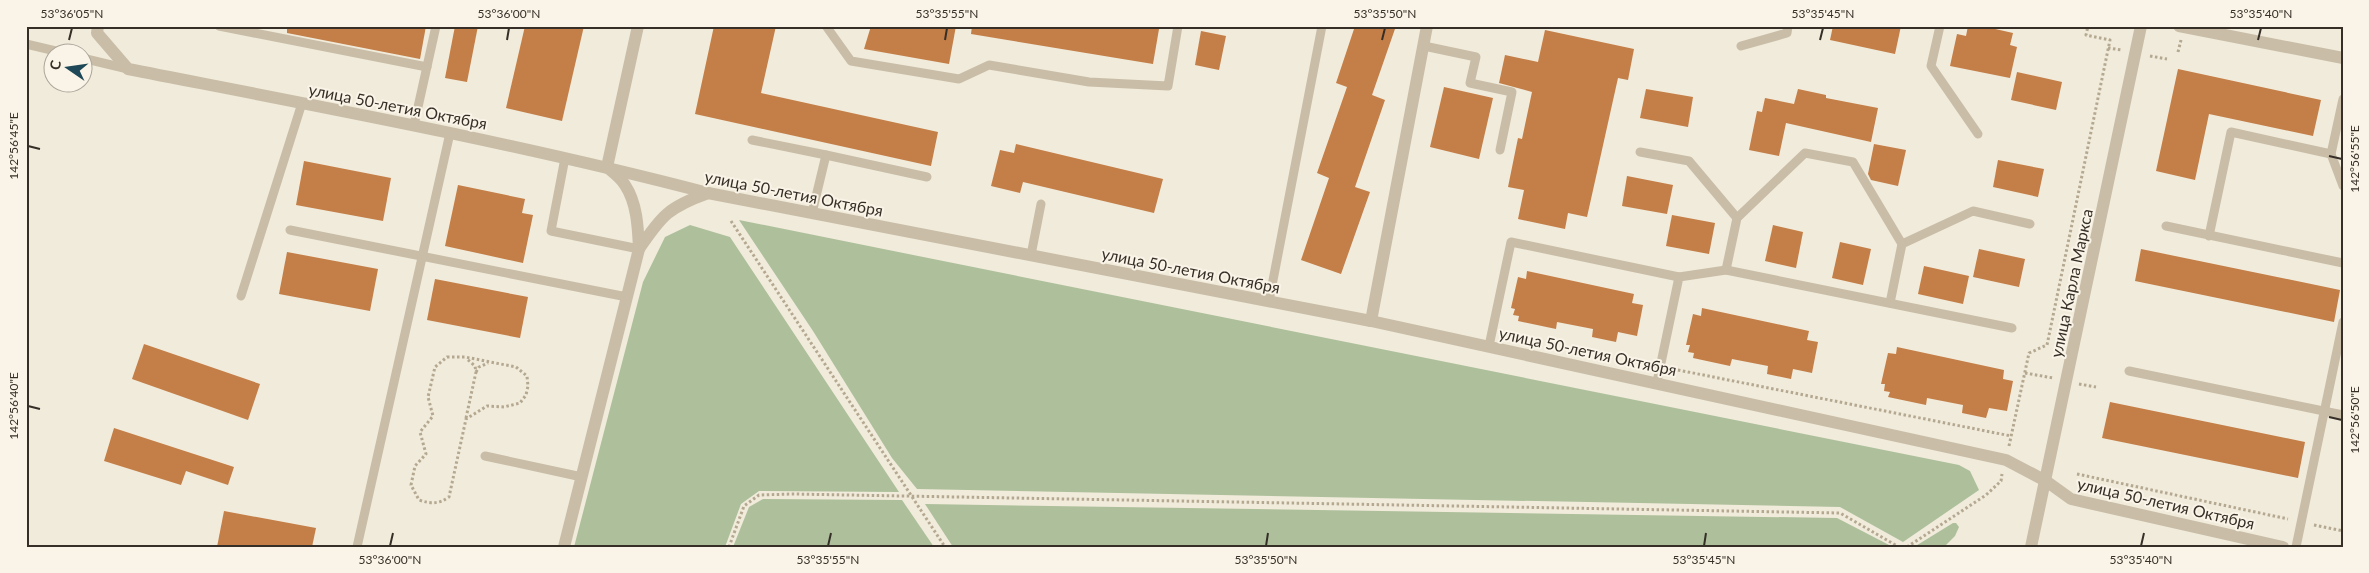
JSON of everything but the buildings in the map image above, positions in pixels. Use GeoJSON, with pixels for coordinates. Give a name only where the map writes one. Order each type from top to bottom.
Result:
{"type":"FeatureCollection","features":[{"type":"Feature","properties":{"kind":"street"},"geometry":{"type":"LineString","coordinates":[[98,26],[98,33],[128,69]]}},
{"type":"Feature","properties":{"kind":"street"},"geometry":{"type":"LineString","coordinates":[[564,547],[639,249],[638,218],[631,198],[625,184],[608,167],[638,26]]}},
{"type":"Feature","properties":{"kind":"street"},"geometry":{"type":"LineString","coordinates":[[1370,321],[1427,26]]}},
{"type":"Feature","properties":{"kind":"street","name":"улица Карла Маркса"},"geometry":{"type":"LineString","coordinates":[[2031,547],[2142,26]]}},
{"type":"Feature","properties":{"kind":"street"},"geometry":{"type":"LineString","coordinates":[[2179,26],[2343,58]]}},
{"type":"Feature","properties":{"kind":"street","name":"улица 50-летия Октября"},"geometry":{"type":"LineString","coordinates":[[128,69],[414,125],[608,167],[708,193],[1370,321],[1657,382],[2006,460],[2046,481],[2071,499],[2283,547]]}},
{"type":"Feature","properties":{"kind":"street"},"geometry":{"type":"LineString","coordinates":[[639,249],[658,220],[682,202],[708,193]]}},
{"type":"Feature","properties":{"kind":"lane"},"geometry":{"type":"LineString","coordinates":[[219,26],[427,67]]}},
{"type":"Feature","properties":{"kind":"lane"},"geometry":{"type":"LineString","coordinates":[[414,125],[436,26]]}},
{"type":"Feature","properties":{"kind":"lane"},"geometry":{"type":"LineString","coordinates":[[826,26],[852,61],[959,79],[989,64],[1089,82],[1168,86],[1178,26]]}},
{"type":"Feature","properties":{"kind":"lane"},"geometry":{"type":"LineString","coordinates":[[1269,301],[1322,26]]}},
{"type":"Feature","properties":{"kind":"lane"},"geometry":{"type":"LineString","coordinates":[[1741,46],[1787,33],[1788,26]]}},
{"type":"Feature","properties":{"kind":"lane"},"geometry":{"type":"LineString","coordinates":[[1940,26],[1931,66],[1978,134]]}},
{"type":"Feature","properties":{"kind":"lane"},"geometry":{"type":"LineString","coordinates":[[26,44],[42,48]]}},
{"type":"Feature","properties":{"kind":"lane"},"geometry":{"type":"LineString","coordinates":[[1424,46],[1476,57],[1470,83],[1512,92],[1500,150]]}},
{"type":"Feature","properties":{"kind":"lane","name":"улица 50-летия Октября"},"geometry":{"type":"LineString","coordinates":[[92,60],[128,69]]}},
{"type":"Feature","properties":{"kind":"lane"},"geometry":{"type":"LineString","coordinates":[[2343,99],[2331,154],[2343,186]]}},
{"type":"Feature","properties":{"kind":"lane"},"geometry":{"type":"LineString","coordinates":[[241,296],[302,103]]}},
{"type":"Feature","properties":{"kind":"lane"},"geometry":{"type":"LineString","coordinates":[[2209,236],[2231,132],[2331,154]]}},
{"type":"Feature","properties":{"kind":"lane"},"geometry":{"type":"LineString","coordinates":[[357,547],[424,256],[450,133]]}},
{"type":"Feature","properties":{"kind":"lane"},"geometry":{"type":"LineString","coordinates":[[752,140],[927,177]]}},
{"type":"Feature","properties":{"kind":"lane"},"geometry":{"type":"LineString","coordinates":[[1640,152],[1689,161],[1737,218]]}},
{"type":"Feature","properties":{"kind":"lane"},"geometry":{"type":"LineString","coordinates":[[1726,270],[1737,218],[1805,152],[1854,162],[1902,244],[1890,303]]}},
{"type":"Feature","properties":{"kind":"lane"},"geometry":{"type":"LineString","coordinates":[[812,213],[826,155]]}},
{"type":"Feature","properties":{"kind":"lane"},"geometry":{"type":"LineString","coordinates":[[565,158],[551,231],[639,249]]}},
{"type":"Feature","properties":{"kind":"lane"},"geometry":{"type":"LineString","coordinates":[[1031,255],[1041,204]]}},
{"type":"Feature","properties":{"kind":"lane"},"geometry":{"type":"LineString","coordinates":[[1902,244],[1972,211],[2030,224]]}},
{"type":"Feature","properties":{"kind":"lane"},"geometry":{"type":"LineString","coordinates":[[2166,226],[2343,263]]}},
{"type":"Feature","properties":{"kind":"lane"},"geometry":{"type":"LineString","coordinates":[[290,230],[627,298]]}},
{"type":"Feature","properties":{"kind":"lane"},"geometry":{"type":"LineString","coordinates":[[1489,346],[1511,242],[1679,277],[1726,270],[2012,328]]}},
{"type":"Feature","properties":{"kind":"lane"},"geometry":{"type":"LineString","coordinates":[[1657,382],[1679,277]]}},
{"type":"Feature","properties":{"kind":"lane"},"geometry":{"type":"LineString","coordinates":[[2296,547],[2343,322]]}},
{"type":"Feature","properties":{"kind":"lane"},"geometry":{"type":"LineString","coordinates":[[2129,371],[2343,415]]}},
{"type":"Feature","properties":{"kind":"lane"},"geometry":{"type":"LineString","coordinates":[[485,456],[582,477]]}},
{"type":"Feature","properties":{"kind":"path"},"geometry":{"type":"LineString","coordinates":[[1907,547],[1986,496],[2001,481],[2029,353],[2047,345],[2110,40],[2086,35],[2088,26]]}},
{"type":"Feature","properties":{"kind":"path"},"geometry":{"type":"LineString","coordinates":[[731,221],[945,547]]}},
{"type":"Feature","properties":{"kind":"path"},"geometry":{"type":"LineString","coordinates":[[465,358],[475,366],[476,372],[449,497],[436,503],[419,500],[411,485],[415,466],[426,454],[420,432],[433,416],[428,396],[435,367],[446,357],[465,358],[516,367],[527,376],[528,386],[526,395],[520,403],[504,407],[487,406],[466,419]]}},
{"type":"Feature","properties":{"kind":"path"},"geometry":{"type":"LineString","coordinates":[[476,372],[484,364],[492,362]]}},
{"type":"Feature","properties":{"kind":"path"},"geometry":{"type":"LineString","coordinates":[[1660,367],[2011,436]]}},
{"type":"Feature","properties":{"kind":"path"},"geometry":{"type":"LineString","coordinates":[[2077,474],[2343,531]]}},
{"type":"Feature","properties":{"kind":"path"},"geometry":{"type":"LineString","coordinates":[[729,547],[744,506],[759,495],[912,496],[1840,513],[1899,547]]}},
{"type":"Feature","properties":{"kind":"green space"},"geometry":{"type":"Polygon","coordinates":[[[739,220],[1959,465],[1970,471],[1979,490],[1903,542],[1840,507],[917,489],[892,458],[813,331],[739,220]]]}},
{"type":"Feature","properties":{"kind":"green space"},"geometry":{"type":"Polygon","coordinates":[[[690,225],[730,237],[899,492],[759,491],[741,504],[725,547],[574,547],[643,282],[665,237],[690,225]]]}},
{"type":"Feature","properties":{"kind":"green space"},"geometry":{"type":"Polygon","coordinates":[[[763,499],[902,500],[934,547],[733,547],[749,507],[763,499]]]}},
{"type":"Feature","properties":{"kind":"green space"},"geometry":{"type":"Polygon","coordinates":[[[925,504],[1837,518],[1893,547],[953,547],[925,504]]]}},
{"type":"Feature","properties":{"kind":"green space"},"geometry":{"type":"Polygon","coordinates":[[[1956,523],[1959,527],[1955,536],[1944,547],[1914,547],[1956,523]]]}}]}
